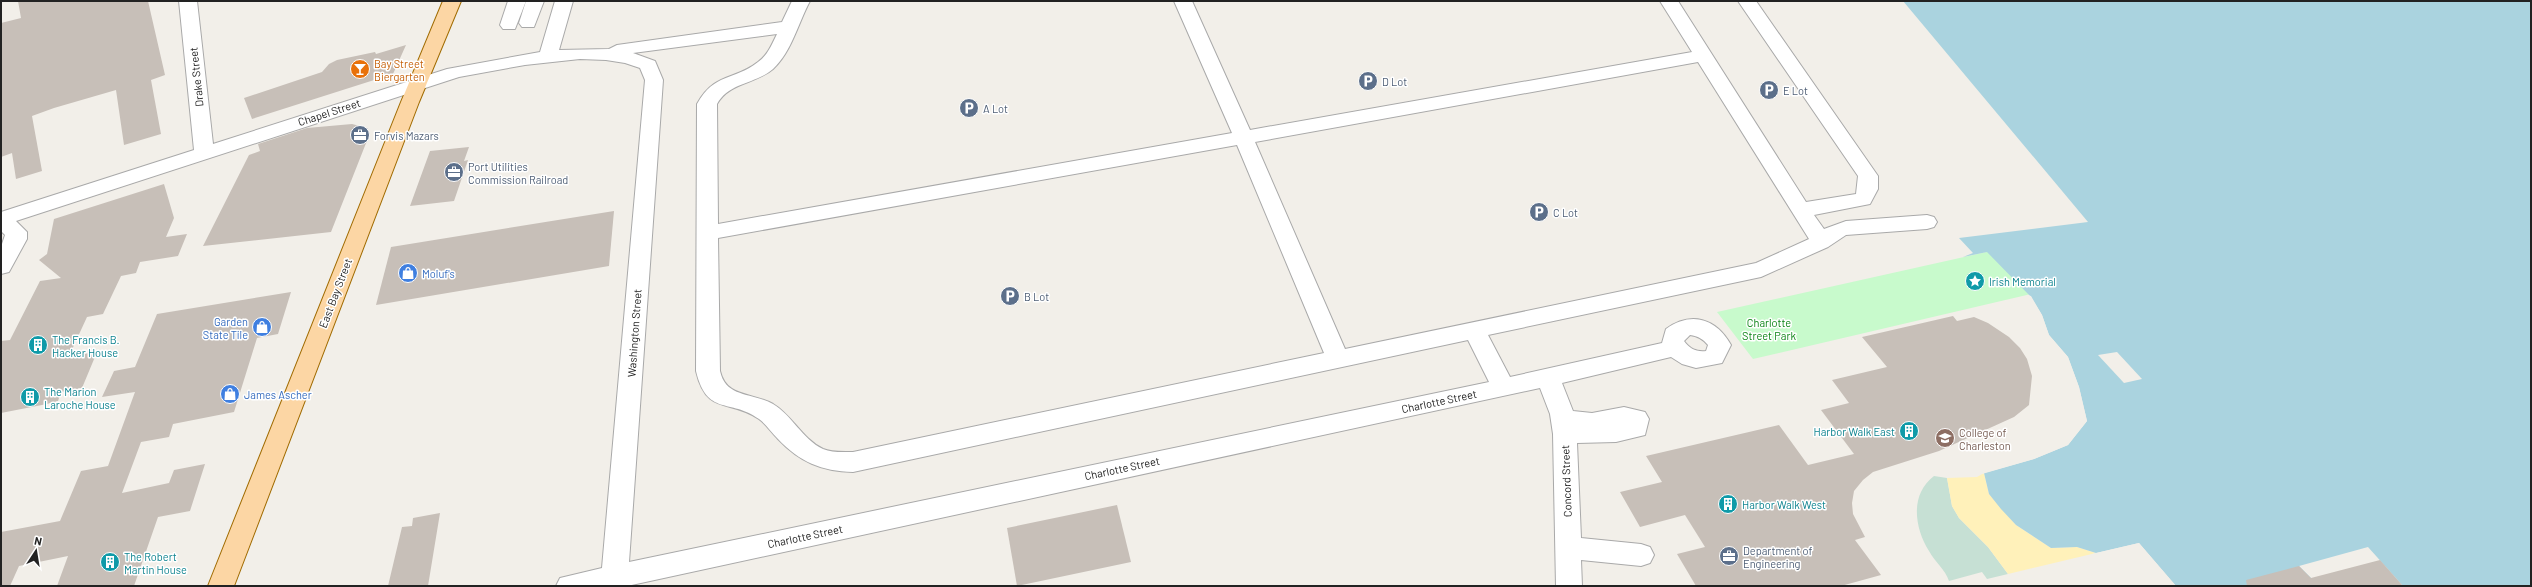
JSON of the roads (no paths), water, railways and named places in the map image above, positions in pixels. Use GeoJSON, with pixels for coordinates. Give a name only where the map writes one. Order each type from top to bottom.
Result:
{"type":"FeatureCollection","features":[{"type":"Feature","properties":{"kind":"main road","name":"East Bay Street"},"geometry":{"type":"LineString","coordinates":[[221,586],[418,83],[452,1]]}},
{"type":"Feature","properties":{"kind":"street","name":"Drake Street"},"geometry":{"type":"LineString","coordinates":[[188,1],[204,152]]}},
{"type":"Feature","properties":{"kind":"street"},"geometry":{"type":"LineString","coordinates":[[517,1],[523,23]]}},
{"type":"Feature","properties":{"kind":"street"},"geometry":{"type":"LineString","coordinates":[[523,23],[526,1]]}},
{"type":"Feature","properties":{"kind":"street"},"geometry":{"type":"LineString","coordinates":[[523,23],[535,1]]}},
{"type":"Feature","properties":{"kind":"street"},"geometry":{"type":"LineString","coordinates":[[523,23],[546,1]]}},
{"type":"Feature","properties":{"kind":"street"},"geometry":{"type":"LineString","coordinates":[[547,58],[564,1]]}},
{"type":"Feature","properties":{"kind":"street"},"geometry":{"type":"LineString","coordinates":[[801,1],[774,56],[766,66],[722,85],[711,95],[707,104],[710,385],[720,396],[755,405],[766,411],[803,450],[830,462],[853,462],[1761,268],[1821,242],[1835,231],[1846,228],[1927,222]]}},
{"type":"Feature","properties":{"kind":"street"},"geometry":{"type":"LineString","coordinates":[[1183,1],[1244,136],[1338,359]]}},
{"type":"Feature","properties":{"kind":"street"},"geometry":{"type":"LineString","coordinates":[[1669,1],[1702,56],[1821,242]]}},
{"type":"Feature","properties":{"kind":"street"},"geometry":{"type":"LineString","coordinates":[[1747,1],[1868,176],[1868,189],[1863,199],[1801,210]]}},
{"type":"Feature","properties":{"kind":"street"},"geometry":{"type":"LineString","coordinates":[[591,53],[788,27]]}},
{"type":"Feature","properties":{"kind":"street","name":"Chapel Street"},"geometry":{"type":"LineString","coordinates":[[1,220],[204,152],[418,83],[497,64],[591,53],[619,55],[641,61],[648,65],[654,80]]}},
{"type":"Feature","properties":{"kind":"street"},"geometry":{"type":"LineString","coordinates":[[708,233],[1244,136],[1702,56]]}},
{"type":"Feature","properties":{"kind":"street","name":"Washington Street"},"geometry":{"type":"LineString","coordinates":[[615,581],[654,80]]}},
{"type":"Feature","properties":{"kind":"street"},"geometry":{"type":"LineString","coordinates":[[1,220],[16,232],[16,239],[1,267]]}},
{"type":"Feature","properties":{"kind":"street"},"geometry":{"type":"LineString","coordinates":[[1474,330],[1504,388]]}},
{"type":"Feature","properties":{"kind":"street","name":"Charlotte Street"},"geometry":{"type":"LineString","coordinates":[[569,586],[615,581],[1504,388],[1675,348]]}},
{"type":"Feature","properties":{"kind":"street","name":"Concord Street"},"geometry":{"type":"LineString","coordinates":[[1548,378],[1564,427],[1569,586]]}},
{"type":"Feature","properties":{"kind":"street"},"geometry":{"type":"LineString","coordinates":[[1568,548],[1641,555]]}},
{"type":"Feature","properties":{"kind":"water"},"geometry":{"type":"Polygon","coordinates":[[[1903,1],[2531,1],[2531,586],[2176,586],[2139,543],[2096,553],[2077,547],[2051,548],[2016,525],[1989,494],[1984,473],[2034,459],[2068,445],[2087,421],[2079,387],[2068,357],[2049,335],[2042,315],[2031,297],[1987,252],[1963,257],[1973,253],[1959,238],[2088,222],[1903,1]]]}},
{"type":"Feature","properties":{"kind":"place","name":"Bay Street Biergarten"},"geometry":{"type":"Point","coordinates":[360,69]}},
{"type":"Feature","properties":{"kind":"place","name":"D Lot"},"geometry":{"type":"Point","coordinates":[1368,81]}},
{"type":"Feature","properties":{"kind":"place","name":"E Lot"},"geometry":{"type":"Point","coordinates":[1769,90]}},
{"type":"Feature","properties":{"kind":"place","name":"A Lot"},"geometry":{"type":"Point","coordinates":[969,108]}},
{"type":"Feature","properties":{"kind":"place","name":"Forvis Mazars"},"geometry":{"type":"Point","coordinates":[360,135]}},
{"type":"Feature","properties":{"kind":"place","name":"Port Utilities Commission Railroad"},"geometry":{"type":"Point","coordinates":[454,172]}},
{"type":"Feature","properties":{"kind":"place","name":"C Lot"},"geometry":{"type":"Point","coordinates":[1539,212]}},
{"type":"Feature","properties":{"kind":"place","name":"Moluf's"},"geometry":{"type":"Point","coordinates":[408,273]}},
{"type":"Feature","properties":{"kind":"place","name":"Irish Memorial"},"geometry":{"type":"Point","coordinates":[1975,281]}},
{"type":"Feature","properties":{"kind":"place","name":"B Lot"},"geometry":{"type":"Point","coordinates":[1010,296]}},
{"type":"Feature","properties":{"kind":"place","name":"Garden State Tile"},"geometry":{"type":"Point","coordinates":[262,327]}},
{"type":"Feature","properties":{"kind":"place","name":"The Francis B. Hacker House"},"geometry":{"type":"Point","coordinates":[38,345]}},
{"type":"Feature","properties":{"kind":"place","name":"James Ascher"},"geometry":{"type":"Point","coordinates":[230,394]}},
{"type":"Feature","properties":{"kind":"place","name":"The Marion Laroche House"},"geometry":{"type":"Point","coordinates":[30,397]}},
{"type":"Feature","properties":{"kind":"place","name":"Harbor Walk East"},"geometry":{"type":"Point","coordinates":[1909,431]}},
{"type":"Feature","properties":{"kind":"place","name":"College of Charleston"},"geometry":{"type":"Point","coordinates":[1945,438]}},
{"type":"Feature","properties":{"kind":"place","name":"Harbor Walk West"},"geometry":{"type":"Point","coordinates":[1728,504]}},
{"type":"Feature","properties":{"kind":"place","name":"Department of Engineering"},"geometry":{"type":"Point","coordinates":[1729,556]}},
{"type":"Feature","properties":{"kind":"place","name":"The Robert Martin House"},"geometry":{"type":"Point","coordinates":[110,562]}},
{"type":"Feature","properties":{"kind":"park label","name":"Charlotte Street Park"},"geometry":{"type":"Point","coordinates":[1769,328]}}]}
